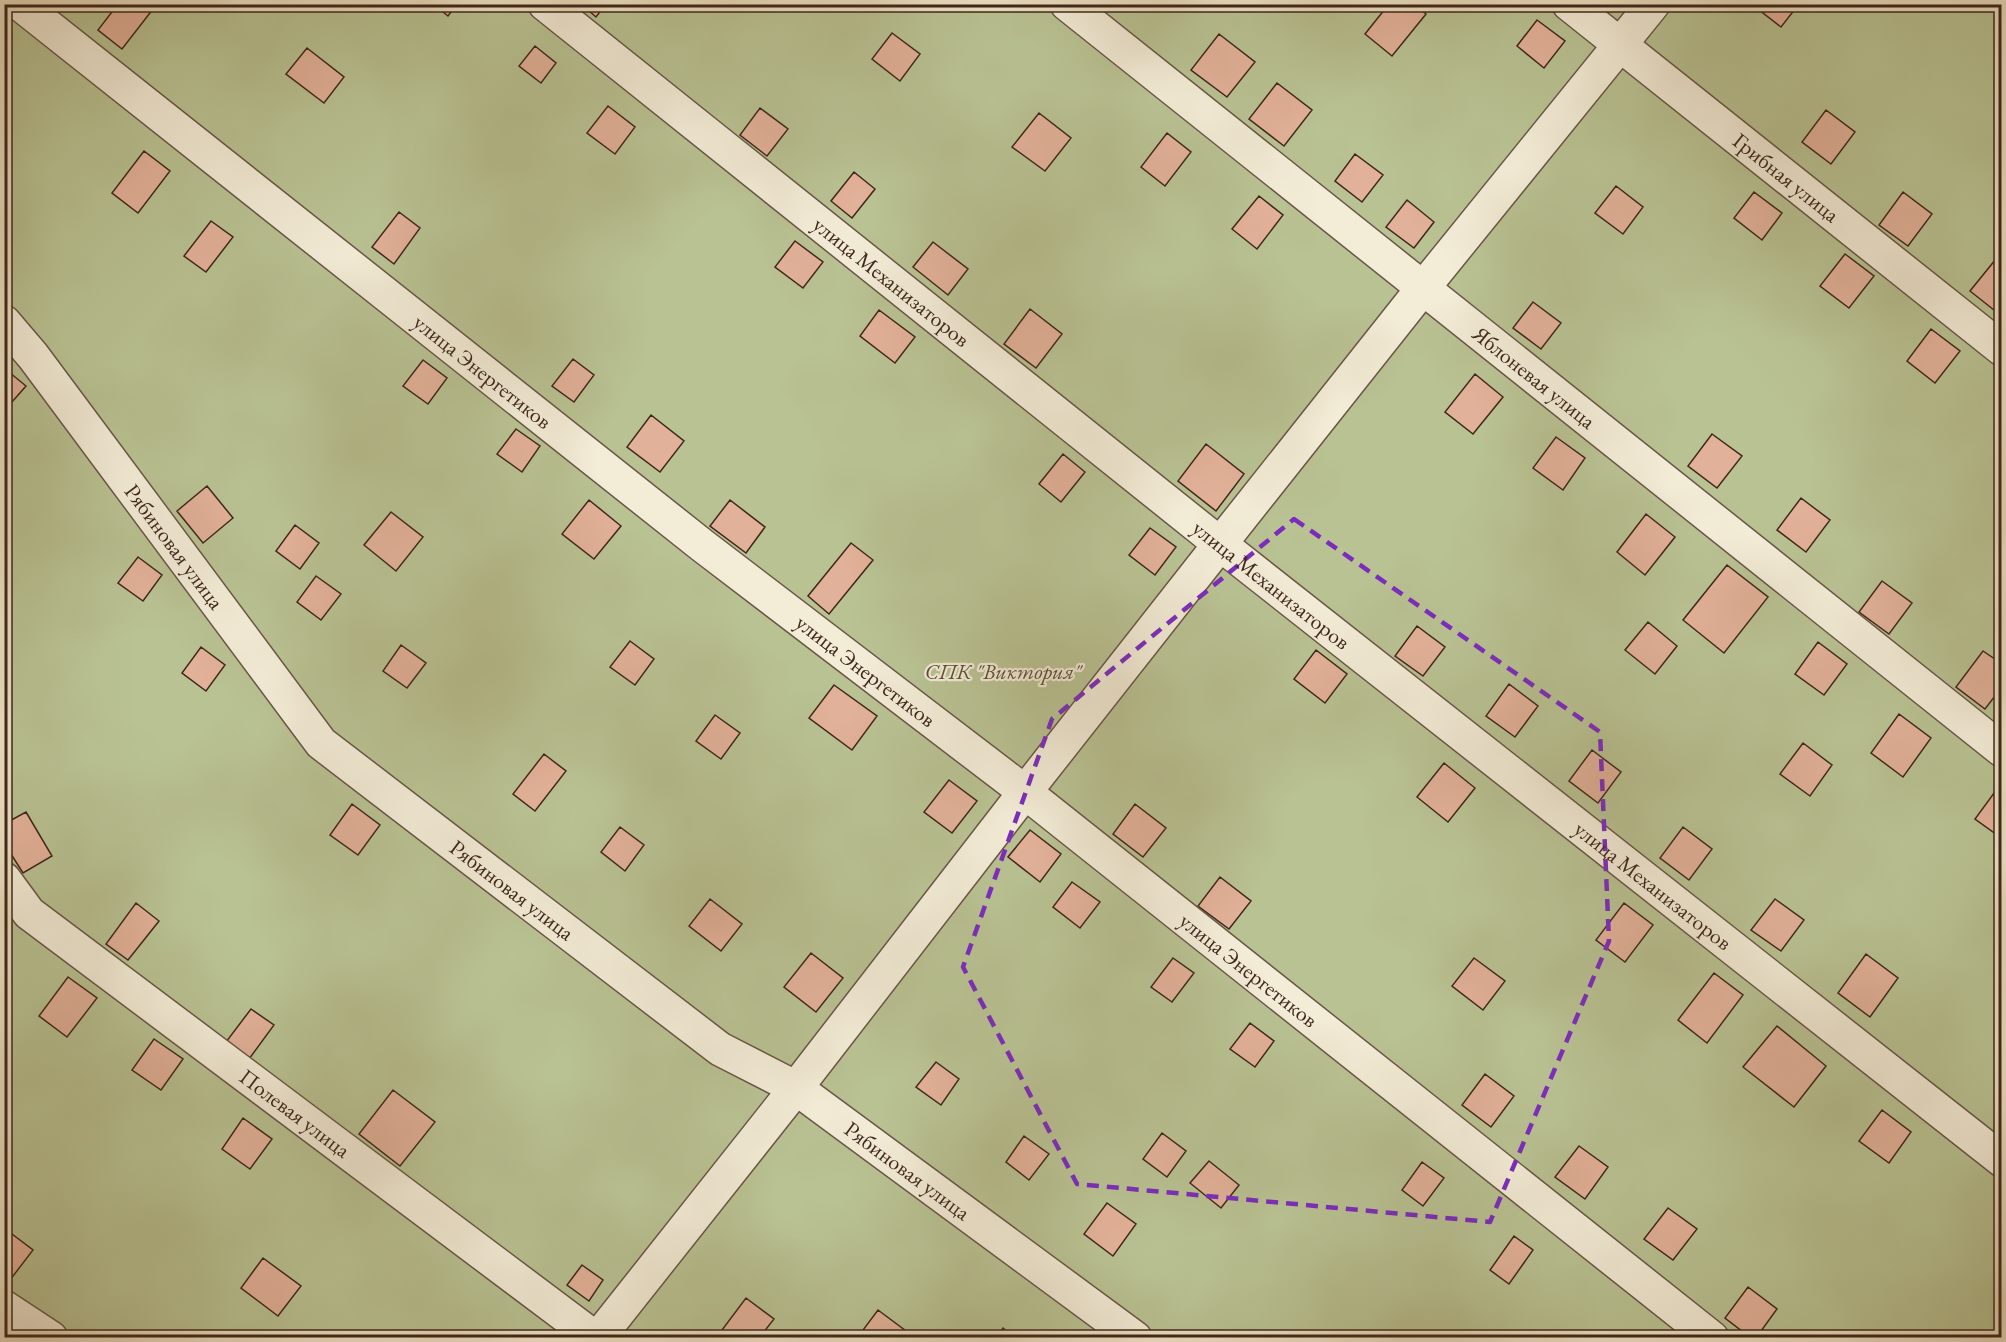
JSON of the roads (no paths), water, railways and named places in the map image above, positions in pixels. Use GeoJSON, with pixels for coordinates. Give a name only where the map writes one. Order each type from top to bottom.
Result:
{"type":"FeatureCollection","features":[{"type":"Feature","properties":{"kind":"street","name":"улица Энергетиков"},"geometry":{"type":"LineString","coordinates":[[20,4],[693,539],[1025,792],[1712,1338]]}},
{"type":"Feature","properties":{"kind":"street","name":"улица Механизаторов"},"geometry":{"type":"LineString","coordinates":[[545,4],[1220,544],[2001,1160]]}},
{"type":"Feature","properties":{"kind":"street","name":"Яблоневая улица"},"geometry":{"type":"LineString","coordinates":[[1067,4],[2001,750]]}},
{"type":"Feature","properties":{"kind":"street","name":"Грибная улица"},"geometry":{"type":"LineString","coordinates":[[1569,4],[2001,349]]}},
{"type":"Feature","properties":{"kind":"street"},"geometry":{"type":"LineString","coordinates":[[596,1338],[796,1088],[1220,544],[1653,4]]}},
{"type":"Feature","properties":{"kind":"street","name":"Рябиновая улица"},"geometry":{"type":"LineString","coordinates":[[4,322],[33,356],[321,743],[720,1049],[796,1088],[1135,1338]]}},
{"type":"Feature","properties":{"kind":"street","name":"Полевая улица"},"geometry":{"type":"LineString","coordinates":[[4,879],[29,913],[596,1338]]}},
{"type":"Feature","properties":{"kind":"street"},"geometry":{"type":"LineString","coordinates":[[4,1306],[51,1338]]}},
{"type":"Feature","properties":{"kind":"park label","name":"СПК \"Виктория\""},"geometry":{"type":"Point","coordinates":[1003,671]}}]}
